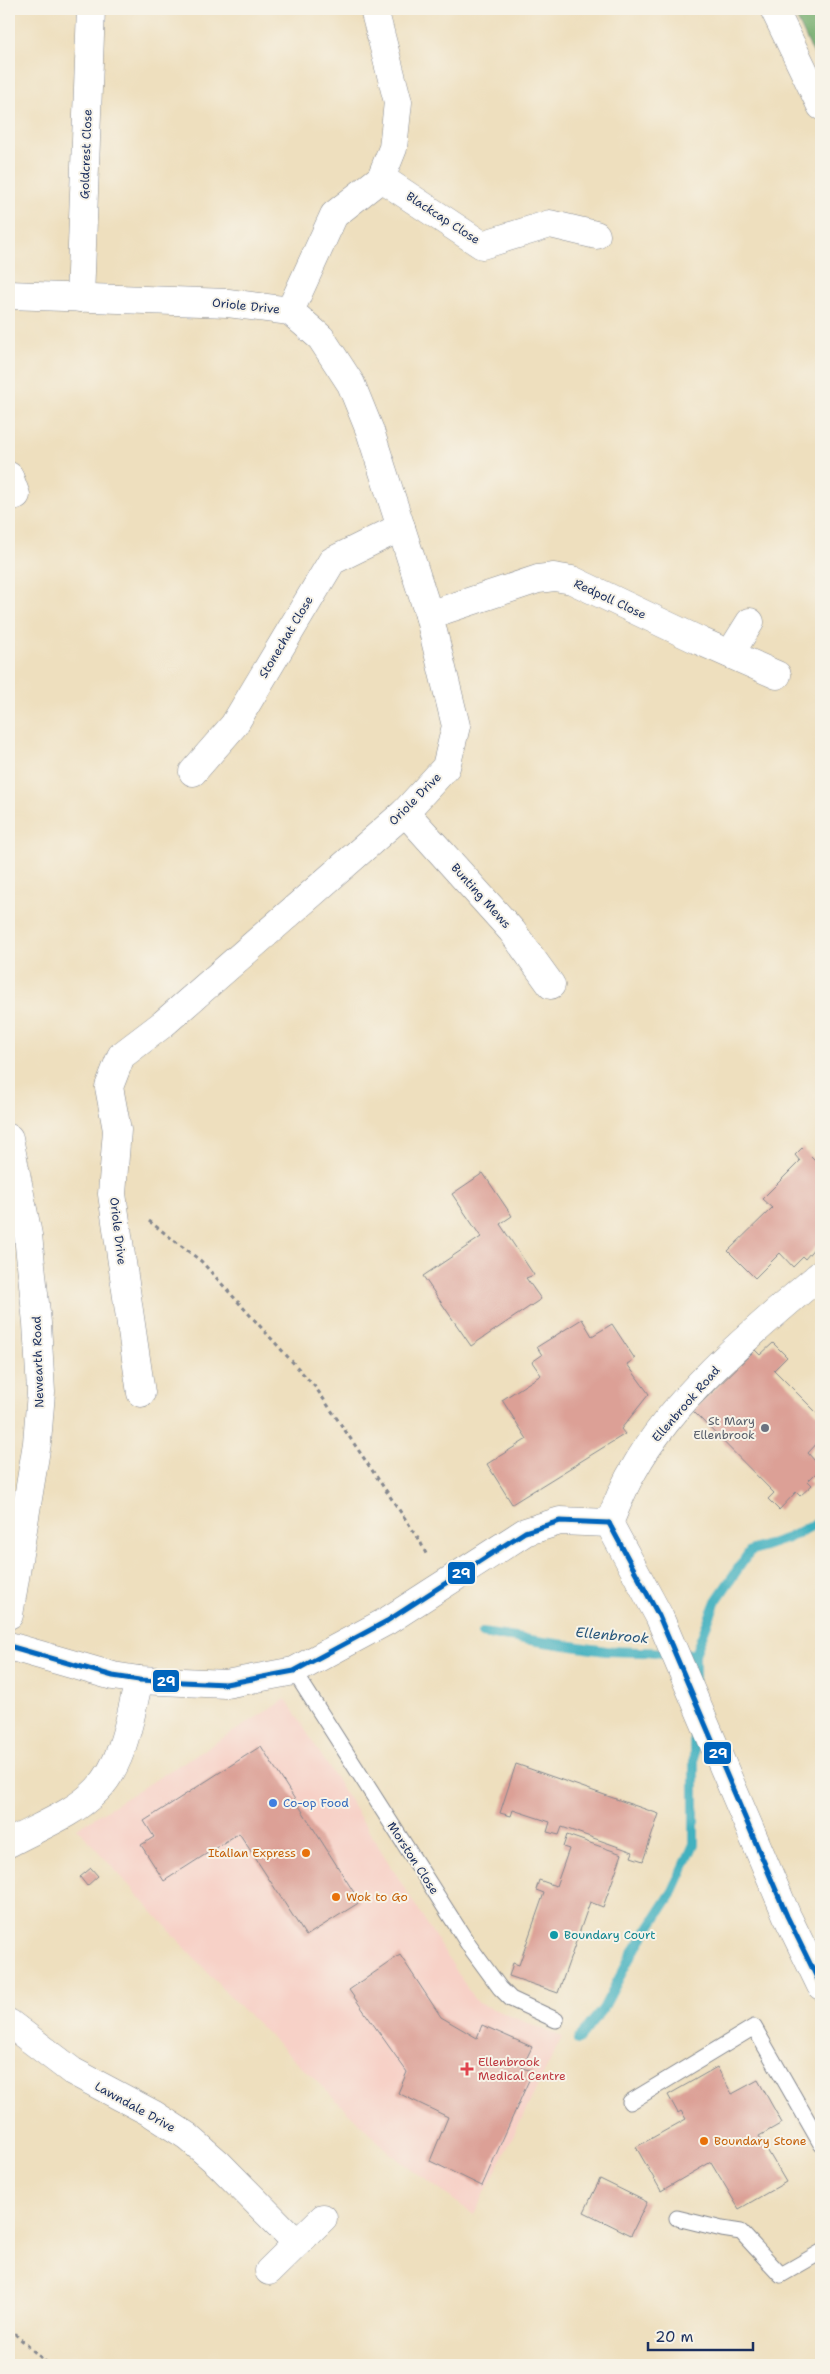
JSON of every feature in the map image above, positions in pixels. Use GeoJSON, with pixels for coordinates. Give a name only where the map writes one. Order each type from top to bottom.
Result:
{"type":"FeatureCollection","features":[{"type":"Feature","properties":{"kind":"street","name":"Goldcrest Close"},"geometry":{"type":"LineString","coordinates":[[80,298],[91,9]]}},
{"type":"Feature","properties":{"kind":"street"},"geometry":{"type":"LineString","coordinates":[[290,311],[334,215],[382,178],[393,148],[398,102],[374,9]]}},
{"type":"Feature","properties":{"kind":"street"},"geometry":{"type":"LineString","coordinates":[[774,9],[821,106]]}},
{"type":"Feature","properties":{"kind":"street","name":"Blackcap Close"},"geometry":{"type":"LineString","coordinates":[[382,178],[482,245],[550,224],[596,235]]}},
{"type":"Feature","properties":{"kind":"street","name":"Oriole Drive"},"geometry":{"type":"LineString","coordinates":[[9,295],[228,302],[290,311],[321,338],[351,384],[370,431],[429,615],[456,726],[446,767],[405,812],[163,1024],[121,1056],[109,1087],[117,1130],[112,1194],[141,1393]]}},
{"type":"Feature","properties":{"kind":"street","name":"Stonechat Close"},"geometry":{"type":"LineString","coordinates":[[193,772],[234,724],[332,561],[401,527]]}},
{"type":"Feature","properties":{"kind":"street","name":"Redpoll Close"},"geometry":{"type":"LineString","coordinates":[[429,615],[538,579],[554,577],[572,580],[777,674]]}},
{"type":"Feature","properties":{"kind":"street"},"geometry":{"type":"LineString","coordinates":[[730,654],[750,622]]}},
{"type":"Feature","properties":{"kind":"street","name":"Bunting Mews"},"geometry":{"type":"LineString","coordinates":[[405,812],[512,931],[551,984]]}},
{"type":"Feature","properties":{"kind":"street","name":"Newearth Road"},"geometry":{"type":"LineString","coordinates":[[9,1615],[31,1487],[41,1392],[37,1323],[28,1236],[10,1144]]}},
{"type":"Feature","properties":{"kind":"street","name":"Ellenbrook Road"},"geometry":{"type":"LineString","coordinates":[[609,1523],[632,1471],[673,1415],[713,1371],[754,1332],[821,1274]]}},
{"type":"Feature","properties":{"kind":"street"},"geometry":{"type":"LineString","coordinates":[[9,1646],[113,1676],[139,1680],[226,1684],[294,1671],[388,1621],[525,1532],[560,1522],[609,1523],[660,1616],[787,1916],[821,1986]]}},
{"type":"Feature","properties":{"kind":"street"},"geometry":{"type":"LineString","coordinates":[[9,1843],[80,1804],[98,1790],[111,1772],[124,1740],[139,1680]]}},
{"type":"Feature","properties":{"kind":"street","name":"Lawndale Drive"},"geometry":{"type":"LineString","coordinates":[[9,2023],[72,2071],[153,2114],[187,2136],[219,2164],[297,2243]]}},
{"type":"Feature","properties":{"kind":"street"},"geometry":{"type":"LineString","coordinates":[[269,2271],[322,2218]]}},
{"type":"Feature","properties":{"kind":"lane","name":"Morston Close"},"geometry":{"type":"LineString","coordinates":[[294,1671],[470,1947],[500,1988],[512,1999],[556,2020]]}},
{"type":"Feature","properties":{"kind":"lane"},"geometry":{"type":"LineString","coordinates":[[630,2102],[754,2027],[821,2144]]}},
{"type":"Feature","properties":{"kind":"lane"},"geometry":{"type":"LineString","coordinates":[[677,2218],[741,2232],[781,2275],[821,2252]]}},
{"type":"Feature","properties":{"kind":"path"},"geometry":{"type":"LineString","coordinates":[[112,1194],[201,1261],[316,1388],[419,1539],[441,1586]]}},
{"type":"Feature","properties":{"kind":"path"},"geometry":{"type":"LineString","coordinates":[[9,2340],[15,2334],[49,2365]]}},
{"type":"Feature","properties":{"kind":"shaded area"},"geometry":{"type":"Polygon","coordinates":[[[286,1699],[476,2002],[562,2037],[474,2215],[391,2154],[227,1994],[77,1828],[286,1699]]]}},
{"type":"Feature","properties":{"kind":"green space"},"geometry":{"type":"Polygon","coordinates":[[[792,9],[821,9],[821,69],[792,9]]]}},
{"type":"Feature","properties":{"kind":"building"},"geometry":{"type":"Polygon","coordinates":[[[802,1148],[816,1162],[821,1157],[821,1240],[805,1259],[803,1257],[793,1267],[780,1253],[755,1278],[728,1251],[772,1208],[762,1199],[800,1161],[795,1155],[802,1148]]]}},
{"type":"Feature","properties":{"kind":"building"},"geometry":{"type":"Polygon","coordinates":[[[483,1173],[512,1216],[500,1224],[534,1275],[526,1278],[541,1299],[471,1346],[423,1276],[481,1237],[452,1194],[483,1173]]]}},
{"type":"Feature","properties":{"kind":"building"},"geometry":{"type":"Polygon","coordinates":[[[582,1319],[592,1336],[612,1324],[635,1359],[627,1364],[649,1394],[621,1429],[625,1434],[512,1504],[487,1464],[527,1439],[502,1400],[541,1375],[532,1362],[542,1355],[537,1347],[582,1319]]]}},
{"type":"Feature","properties":{"kind":"building","name":"St Mary Ellenbrook"},"geometry":{"type":"Polygon","coordinates":[[[773,1343],[787,1357],[774,1370],[821,1417],[821,1439],[808,1453],[821,1468],[808,1481],[812,1485],[800,1496],[796,1492],[779,1510],[768,1499],[774,1493],[693,1411],[755,1350],[760,1355],[773,1343]]]}},
{"type":"Feature","properties":{"kind":"building"},"geometry":{"type":"Polygon","coordinates":[[[261,1746],[360,1902],[306,1936],[239,1833],[164,1881],[141,1845],[154,1837],[144,1821],[261,1746]]]}},
{"type":"Feature","properties":{"kind":"building"},"geometry":{"type":"Polygon","coordinates":[[[516,1764],[659,1814],[643,1861],[631,1857],[633,1852],[562,1827],[559,1835],[547,1832],[550,1822],[513,1810],[511,1816],[500,1813],[516,1764]]]}},
{"type":"Feature","properties":{"kind":"building","name":"Boundary Court"},"geometry":{"type":"Polygon","coordinates":[[[567,1835],[622,1854],[603,1907],[590,1902],[558,1993],[509,1976],[513,1963],[519,1965],[544,1893],[536,1890],[539,1880],[556,1886],[569,1849],[563,1847],[567,1835]]]}},
{"type":"Feature","properties":{"kind":"building"},"geometry":{"type":"Polygon","coordinates":[[[91,1868],[98,1876],[87,1886],[80,1877],[91,1868]]]}},
{"type":"Feature","properties":{"kind":"building","name":"Ellenbrook Medical Centre"},"geometry":{"type":"Polygon","coordinates":[[[400,1955],[441,2017],[477,2038],[482,2025],[532,2047],[522,2068],[533,2071],[482,2186],[430,2161],[448,2117],[398,2093],[407,2072],[349,1990],[400,1955]]]}},
{"type":"Feature","properties":{"kind":"building","name":"Boundary Stone"},"geometry":{"type":"Polygon","coordinates":[[[717,2067],[732,2094],[758,2080],[782,2123],[759,2136],[786,2182],[739,2209],[711,2162],[661,2191],[636,2147],[686,2119],[681,2111],[678,2113],[668,2095],[717,2067]]]}},
{"type":"Feature","properties":{"kind":"building"},"geometry":{"type":"Polygon","coordinates":[[[600,2179],[647,2202],[631,2235],[584,2212],[600,2179]]]}},
{"type":"Feature","properties":{"kind":"waterway","name":"Ellenbrook"},"geometry":{"type":"LineString","coordinates":[[689,1654],[695,1654],[716,1601],[750,1551],[788,1538],[821,1521]]}},
{"type":"Feature","properties":{"kind":"waterway","name":"Ellenbrook"},"geometry":{"type":"LineString","coordinates":[[482,1633],[606,1651],[672,1653]]}},
{"type":"Feature","properties":{"kind":"waterway"},"geometry":{"type":"LineString","coordinates":[[695,1654],[695,1678]]}},
{"type":"Feature","properties":{"kind":"waterway"},"geometry":{"type":"LineString","coordinates":[[578,2040],[603,2009],[630,1957],[673,1891],[694,1844],[694,1720]]}},
{"type":"Feature","properties":{"kind":"transit line","name":"29"},"geometry":{"type":"LineString","coordinates":[[9,1646],[113,1676],[139,1680],[226,1684],[294,1671],[387,1621],[525,1532],[560,1521],[609,1523]]}},
{"type":"Feature","properties":{"kind":"transit line","name":"29"},"geometry":{"type":"LineString","coordinates":[[609,1523],[659,1616],[787,1916],[821,1986]]}},
{"type":"Feature","properties":{"kind":"place","name":"St Mary Ellenbrook"},"geometry":{"type":"Point","coordinates":[765,1428]}},
{"type":"Feature","properties":{"kind":"place","name":"Co-op Food"},"geometry":{"type":"Point","coordinates":[273,1803]}},
{"type":"Feature","properties":{"kind":"place","name":"Italian Express"},"geometry":{"type":"Point","coordinates":[306,1853]}},
{"type":"Feature","properties":{"kind":"place","name":"Wok to Go"},"geometry":{"type":"Point","coordinates":[336,1897]}},
{"type":"Feature","properties":{"kind":"place","name":"Boundary Court"},"geometry":{"type":"Point","coordinates":[554,1935]}},
{"type":"Feature","properties":{"kind":"place","name":"Ellenbrook Medical Centre"},"geometry":{"type":"Point","coordinates":[467,2069]}},
{"type":"Feature","properties":{"kind":"place","name":"Boundary Stone"},"geometry":{"type":"Point","coordinates":[704,2141]}}]}
